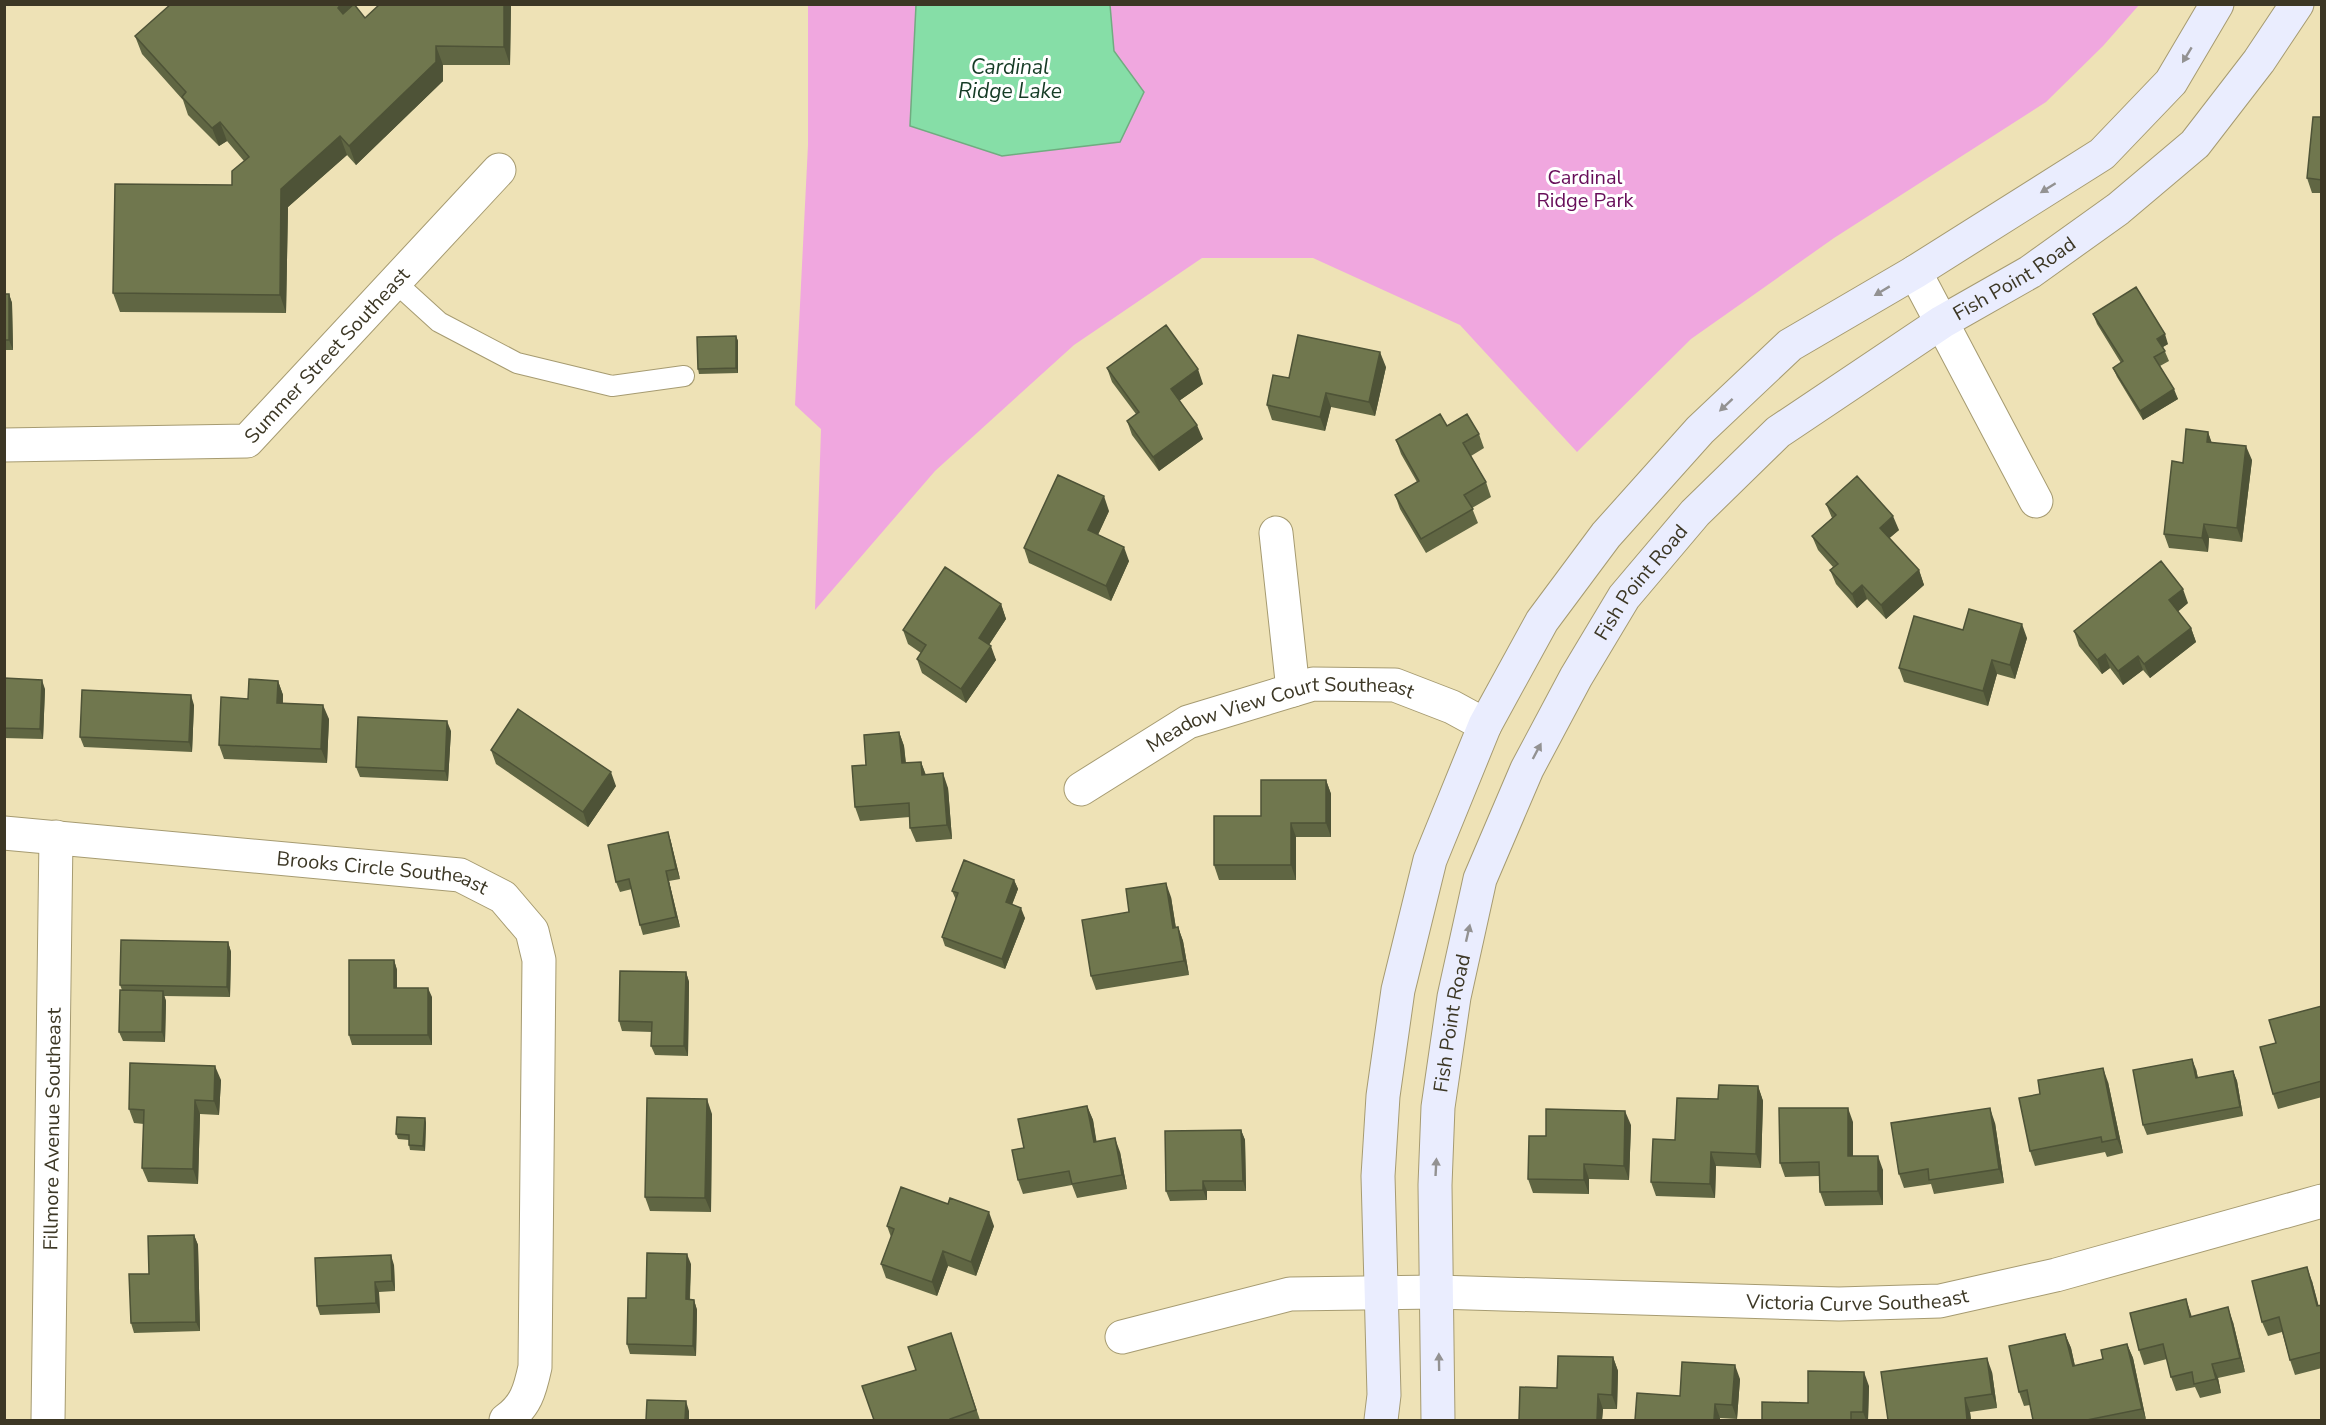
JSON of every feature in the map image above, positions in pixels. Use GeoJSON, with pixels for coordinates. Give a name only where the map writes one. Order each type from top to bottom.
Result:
{"type":"FeatureCollection","features":[{"type":"Feature","properties":{"kind":"street"},"geometry":{"type":"LineString","coordinates":[[1381,1420],[1384,1395],[1378,1176],[1383,1096],[1398,990],[1430,860],[1485,725],[1542,621],[1606,535],[1700,430],[1790,345],[1915,272],[2102,153],[2170,82],[2217,4]]}},
{"type":"Feature","properties":{"kind":"street","name":"Fish Point Road"},"geometry":{"type":"LineString","coordinates":[[1438,1420],[1435,1185],[1438,1107],[1454,997],[1480,879],[1533,759],[1576,677],[1624,597],[1695,513],[1778,432],[1942,322],[2030,272],[2118,209],[2195,144],[2259,61],[2297,4]]}},
{"type":"Feature","properties":{"kind":"street","name":"Summer Street Southeast"},"geometry":{"type":"LineString","coordinates":[[4,445],[247,441],[499,170]]}},
{"type":"Feature","properties":{"kind":"street"},"geometry":{"type":"LineString","coordinates":[[1915,272],[2036,501]]}},
{"type":"Feature","properties":{"kind":"street"},"geometry":{"type":"LineString","coordinates":[[1276,533],[1293,690]]}},
{"type":"Feature","properties":{"kind":"street","name":"Meadow View Court Southeast"},"geometry":{"type":"LineString","coordinates":[[1081,789],[1188,722],[1313,684],[1395,685],[1452,707],[1485,725]]}},
{"type":"Feature","properties":{"kind":"street","name":"Brooks Circle Southeast"},"geometry":{"type":"LineString","coordinates":[[4,833],[460,875],[503,897],[532,931],[539,960],[535,1367],[530,1390],[518,1412],[506,1420]]}},
{"type":"Feature","properties":{"kind":"street","name":"Fillmore Avenue Southeast"},"geometry":{"type":"LineString","coordinates":[[48,1420],[56,837]]}},
{"type":"Feature","properties":{"kind":"street","name":"Victoria Curve Southeast"},"geometry":{"type":"LineString","coordinates":[[1122,1337],[1290,1294],[1437,1292],[1839,1304],[1940,1301],[2056,1275],[2322,1201]]}},
{"type":"Feature","properties":{"kind":"lane"},"geometry":{"type":"LineString","coordinates":[[395,282],[439,322],[517,363],[612,386],[684,376]]}},
{"type":"Feature","properties":{"kind":"green space","name":"Cardinal Ridge Park"},"geometry":{"type":"Polygon","coordinates":[[[808,5],[2139,5],[2103,46],[2046,102],[1834,238],[1691,339],[1577,452],[1460,325],[1313,258],[1202,258],[1074,345],[935,471],[815,610],[821,429],[795,405],[808,145],[808,5]]]}},
{"type":"Feature","properties":{"kind":"water","name":"Cardinal Ridge Lake"},"geometry":{"type":"Polygon","coordinates":[[[916,5],[1110,5],[1114,51],[1144,92],[1120,142],[1002,156],[910,126],[916,5]]]}},
{"type":"Feature","properties":{"kind":"building"},"geometry":{"type":"Polygon","coordinates":[[[171,4],[341,4],[338,8],[343,14],[354,4],[365,18],[380,4],[504,4],[504,47],[436,46],[436,62],[349,146],[340,136],[281,189],[280,295],[113,293],[115,184],[232,185],[232,171],[249,157],[220,122],[212,128],[182,97],[186,92],[135,36],[171,4]]]}},
{"type":"Feature","properties":{"kind":"building"},"geometry":{"type":"Polygon","coordinates":[[[2313,117],[2322,117],[2322,180],[2307,178],[2313,117]]]}},
{"type":"Feature","properties":{"kind":"building"},"geometry":{"type":"Polygon","coordinates":[[[2136,287],[2165,334],[2157,339],[2165,351],[2154,357],[2174,389],[2140,411],[2113,368],[2123,361],[2093,314],[2136,287]]]}},
{"type":"Feature","properties":{"kind":"building"},"geometry":{"type":"Polygon","coordinates":[[[4,294],[9,294],[9,340],[4,340],[4,294]]]}},
{"type":"Feature","properties":{"kind":"building"},"geometry":{"type":"Polygon","coordinates":[[[1166,325],[1198,369],[1171,389],[1197,425],[1153,457],[1127,421],[1139,412],[1107,368],[1166,325]]]}},
{"type":"Feature","properties":{"kind":"building"},"geometry":{"type":"Polygon","coordinates":[[[1298,335],[1380,352],[1369,402],[1326,393],[1320,417],[1267,405],[1273,375],[1289,378],[1298,335]]]}},
{"type":"Feature","properties":{"kind":"building"},"geometry":{"type":"Polygon","coordinates":[[[736,336],[736,368],[698,369],[697,337],[736,336]]]}},
{"type":"Feature","properties":{"kind":"building"},"geometry":{"type":"Polygon","coordinates":[[[1440,414],[1447,426],[1467,414],[1479,434],[1463,443],[1486,482],[1464,495],[1473,509],[1421,539],[1395,495],[1419,481],[1396,440],[1440,414]]]}},
{"type":"Feature","properties":{"kind":"building"},"geometry":{"type":"Polygon","coordinates":[[[2186,429],[2208,432],[2207,442],[2246,446],[2237,528],[2204,524],[2202,538],[2164,534],[2172,461],[2183,463],[2186,429]]]}},
{"type":"Feature","properties":{"kind":"building"},"geometry":{"type":"Polygon","coordinates":[[[1058,475],[1104,496],[1088,530],[1124,547],[1106,586],[1024,548],[1058,475]]]}},
{"type":"Feature","properties":{"kind":"building"},"geometry":{"type":"Polygon","coordinates":[[[1857,476],[1893,516],[1880,528],[1919,570],[1881,605],[1862,585],[1852,594],[1830,570],[1838,564],[1812,536],[1836,515],[1826,504],[1857,476]]]}},
{"type":"Feature","properties":{"kind":"building"},"geometry":{"type":"Polygon","coordinates":[[[2161,561],[2183,589],[2169,600],[2191,628],[2144,664],[2138,656],[2118,671],[2105,654],[2097,660],[2074,631],[2161,561]]]}},
{"type":"Feature","properties":{"kind":"building"},"geometry":{"type":"Polygon","coordinates":[[[945,567],[1001,604],[979,638],[991,646],[961,689],[917,659],[926,645],[903,630],[945,567]]]}},
{"type":"Feature","properties":{"kind":"building"},"geometry":{"type":"Polygon","coordinates":[[[1969,609],[2022,624],[2010,665],[1992,660],[1983,691],[1899,668],[1914,616],[1963,630],[1969,609]]]}},
{"type":"Feature","properties":{"kind":"building"},"geometry":{"type":"Polygon","coordinates":[[[4,678],[42,680],[40,729],[4,728],[4,678]]]}},
{"type":"Feature","properties":{"kind":"building"},"geometry":{"type":"Polygon","coordinates":[[[249,679],[278,681],[277,703],[323,705],[321,749],[219,745],[221,697],[248,699],[249,679]]]}},
{"type":"Feature","properties":{"kind":"building"},"geometry":{"type":"Polygon","coordinates":[[[82,690],[191,695],[189,742],[80,737],[82,690]]]}},
{"type":"Feature","properties":{"kind":"building"},"geometry":{"type":"Polygon","coordinates":[[[518,709],[611,772],[583,812],[491,750],[518,709]]]}},
{"type":"Feature","properties":{"kind":"building"},"geometry":{"type":"Polygon","coordinates":[[[358,717],[447,721],[445,771],[356,767],[358,717]]]}},
{"type":"Feature","properties":{"kind":"building"},"geometry":{"type":"Polygon","coordinates":[[[899,732],[902,763],[921,762],[922,775],[943,773],[947,825],[910,828],[909,803],[855,807],[852,766],[866,765],[864,735],[899,732]]]}},
{"type":"Feature","properties":{"kind":"building"},"geometry":{"type":"Polygon","coordinates":[[[1261,780],[1326,780],[1326,823],[1291,823],[1291,865],[1214,865],[1214,816],[1261,816],[1261,780]]]}},
{"type":"Feature","properties":{"kind":"building"},"geometry":{"type":"Polygon","coordinates":[[[668,832],[676,869],[666,871],[676,917],[640,925],[629,879],[616,882],[608,845],[668,832]]]}},
{"type":"Feature","properties":{"kind":"building"},"geometry":{"type":"Polygon","coordinates":[[[964,860],[1014,880],[1006,902],[1021,908],[1002,959],[942,937],[958,893],[952,891],[964,860]]]}},
{"type":"Feature","properties":{"kind":"building"},"geometry":{"type":"Polygon","coordinates":[[[1166,883],[1173,928],[1178,927],[1184,961],[1091,976],[1082,920],[1129,912],[1126,889],[1166,883]]]}},
{"type":"Feature","properties":{"kind":"building"},"geometry":{"type":"Polygon","coordinates":[[[121,940],[228,942],[227,987],[120,985],[121,940]]]}},
{"type":"Feature","properties":{"kind":"building"},"geometry":{"type":"Polygon","coordinates":[[[349,960],[394,960],[394,988],[428,988],[428,1035],[349,1035],[349,960]]]}},
{"type":"Feature","properties":{"kind":"building"},"geometry":{"type":"Polygon","coordinates":[[[620,971],[686,972],[684,1046],[651,1046],[652,1022],[619,1021],[620,971]]]}},
{"type":"Feature","properties":{"kind":"building"},"geometry":{"type":"Polygon","coordinates":[[[120,990],[163,991],[162,1032],[119,1032],[120,990]]]}},
{"type":"Feature","properties":{"kind":"building"},"geometry":{"type":"Polygon","coordinates":[[[2322,1006],[2322,1081],[2273,1094],[2260,1047],[2276,1043],[2269,1020],[2322,1006]]]}},
{"type":"Feature","properties":{"kind":"building"},"geometry":{"type":"Polygon","coordinates":[[[2192,1059],[2196,1078],[2233,1071],[2240,1107],[2143,1125],[2133,1070],[2192,1059]]]}},
{"type":"Feature","properties":{"kind":"building"},"geometry":{"type":"Polygon","coordinates":[[[130,1063],[215,1066],[214,1101],[195,1100],[193,1169],[142,1168],[144,1110],[129,1109],[130,1063]]]}},
{"type":"Feature","properties":{"kind":"building"},"geometry":{"type":"Polygon","coordinates":[[[2103,1068],[2117,1139],[2102,1142],[2101,1137],[2030,1151],[2019,1098],[2040,1094],[2038,1080],[2103,1068]]]}},
{"type":"Feature","properties":{"kind":"building"},"geometry":{"type":"Polygon","coordinates":[[[1719,1085],[1758,1086],[1756,1154],[1711,1152],[1710,1184],[1651,1182],[1653,1139],[1675,1140],[1677,1098],[1718,1099],[1719,1085]]]}},
{"type":"Feature","properties":{"kind":"building"},"geometry":{"type":"Polygon","coordinates":[[[647,1098],[707,1099],[705,1198],[645,1197],[647,1098]]]}},
{"type":"Feature","properties":{"kind":"building"},"geometry":{"type":"Polygon","coordinates":[[[1087,1106],[1094,1142],[1115,1138],[1122,1175],[1072,1184],[1069,1171],[1018,1180],[1012,1150],[1024,1148],[1018,1119],[1087,1106]]]}},
{"type":"Feature","properties":{"kind":"building"},"geometry":{"type":"Polygon","coordinates":[[[1779,1108],[1848,1108],[1848,1156],[1878,1156],[1878,1191],[1820,1192],[1819,1162],[1780,1163],[1779,1108]]]}},
{"type":"Feature","properties":{"kind":"building"},"geometry":{"type":"Polygon","coordinates":[[[1990,1108],[1999,1169],[1929,1180],[1928,1169],[1899,1174],[1891,1123],[1990,1108]]]}},
{"type":"Feature","properties":{"kind":"building"},"geometry":{"type":"Polygon","coordinates":[[[1546,1109],[1625,1111],[1624,1166],[1584,1164],[1584,1180],[1528,1179],[1529,1136],[1546,1136],[1546,1109]]]}},
{"type":"Feature","properties":{"kind":"building"},"geometry":{"type":"Polygon","coordinates":[[[397,1117],[425,1118],[423,1146],[409,1145],[409,1135],[396,1134],[397,1117]]]}},
{"type":"Feature","properties":{"kind":"building"},"geometry":{"type":"Polygon","coordinates":[[[1241,1130],[1243,1181],[1203,1181],[1203,1190],[1166,1191],[1165,1131],[1241,1130]]]}},
{"type":"Feature","properties":{"kind":"building"},"geometry":{"type":"Polygon","coordinates":[[[901,1187],[948,1204],[950,1198],[989,1212],[971,1262],[943,1251],[932,1282],[881,1264],[894,1229],[887,1226],[901,1187]]]}},
{"type":"Feature","properties":{"kind":"building"},"geometry":{"type":"Polygon","coordinates":[[[194,1235],[196,1322],[131,1323],[129,1274],[149,1274],[148,1236],[194,1235]]]}},
{"type":"Feature","properties":{"kind":"building"},"geometry":{"type":"Polygon","coordinates":[[[647,1253],[687,1254],[686,1299],[694,1300],[693,1346],[627,1344],[628,1298],[646,1298],[647,1253]]]}},
{"type":"Feature","properties":{"kind":"building"},"geometry":{"type":"Polygon","coordinates":[[[391,1255],[392,1281],[375,1282],[376,1303],[317,1306],[315,1258],[391,1255]]]}},
{"type":"Feature","properties":{"kind":"building"},"geometry":{"type":"Polygon","coordinates":[[[2307,1267],[2317,1306],[2322,1305],[2322,1352],[2290,1360],[2279,1317],[2262,1322],[2252,1281],[2307,1267]]]}},
{"type":"Feature","properties":{"kind":"building"},"geometry":{"type":"Polygon","coordinates":[[[2186,1299],[2190,1317],[2228,1307],[2240,1358],[2212,1364],[2216,1379],[2194,1384],[2192,1372],[2171,1377],[2163,1344],[2139,1350],[2130,1313],[2186,1299]]]}},
{"type":"Feature","properties":{"kind":"building"},"geometry":{"type":"Polygon","coordinates":[[[951,1333],[976,1410],[950,1420],[874,1420],[862,1386],[916,1370],[908,1347],[951,1333]]]}},
{"type":"Feature","properties":{"kind":"building"},"geometry":{"type":"Polygon","coordinates":[[[2065,1334],[2073,1366],[2103,1359],[2101,1350],[2127,1344],[2142,1409],[2087,1420],[2033,1420],[2027,1390],[2019,1392],[2009,1346],[2065,1334]]]}},
{"type":"Feature","properties":{"kind":"building"},"geometry":{"type":"Polygon","coordinates":[[[1558,1356],[1613,1357],[1612,1395],[1598,1394],[1597,1420],[1519,1420],[1520,1387],[1557,1388],[1558,1356]]]}},
{"type":"Feature","properties":{"kind":"building"},"geometry":{"type":"Polygon","coordinates":[[[1987,1358],[1992,1394],[1965,1398],[1967,1420],[1888,1420],[1881,1372],[1987,1358]]]}},
{"type":"Feature","properties":{"kind":"building"},"geometry":{"type":"Polygon","coordinates":[[[1682,1362],[1735,1365],[1732,1405],[1715,1404],[1714,1420],[1635,1420],[1637,1393],[1680,1396],[1682,1362]]]}},
{"type":"Feature","properties":{"kind":"building"},"geometry":{"type":"Polygon","coordinates":[[[1808,1371],[1864,1372],[1863,1412],[1851,1412],[1851,1420],[1762,1420],[1762,1402],[1808,1403],[1808,1371]]]}},
{"type":"Feature","properties":{"kind":"building"},"geometry":{"type":"Polygon","coordinates":[[[647,1400],[686,1401],[685,1420],[646,1420],[647,1400]]]}}]}
